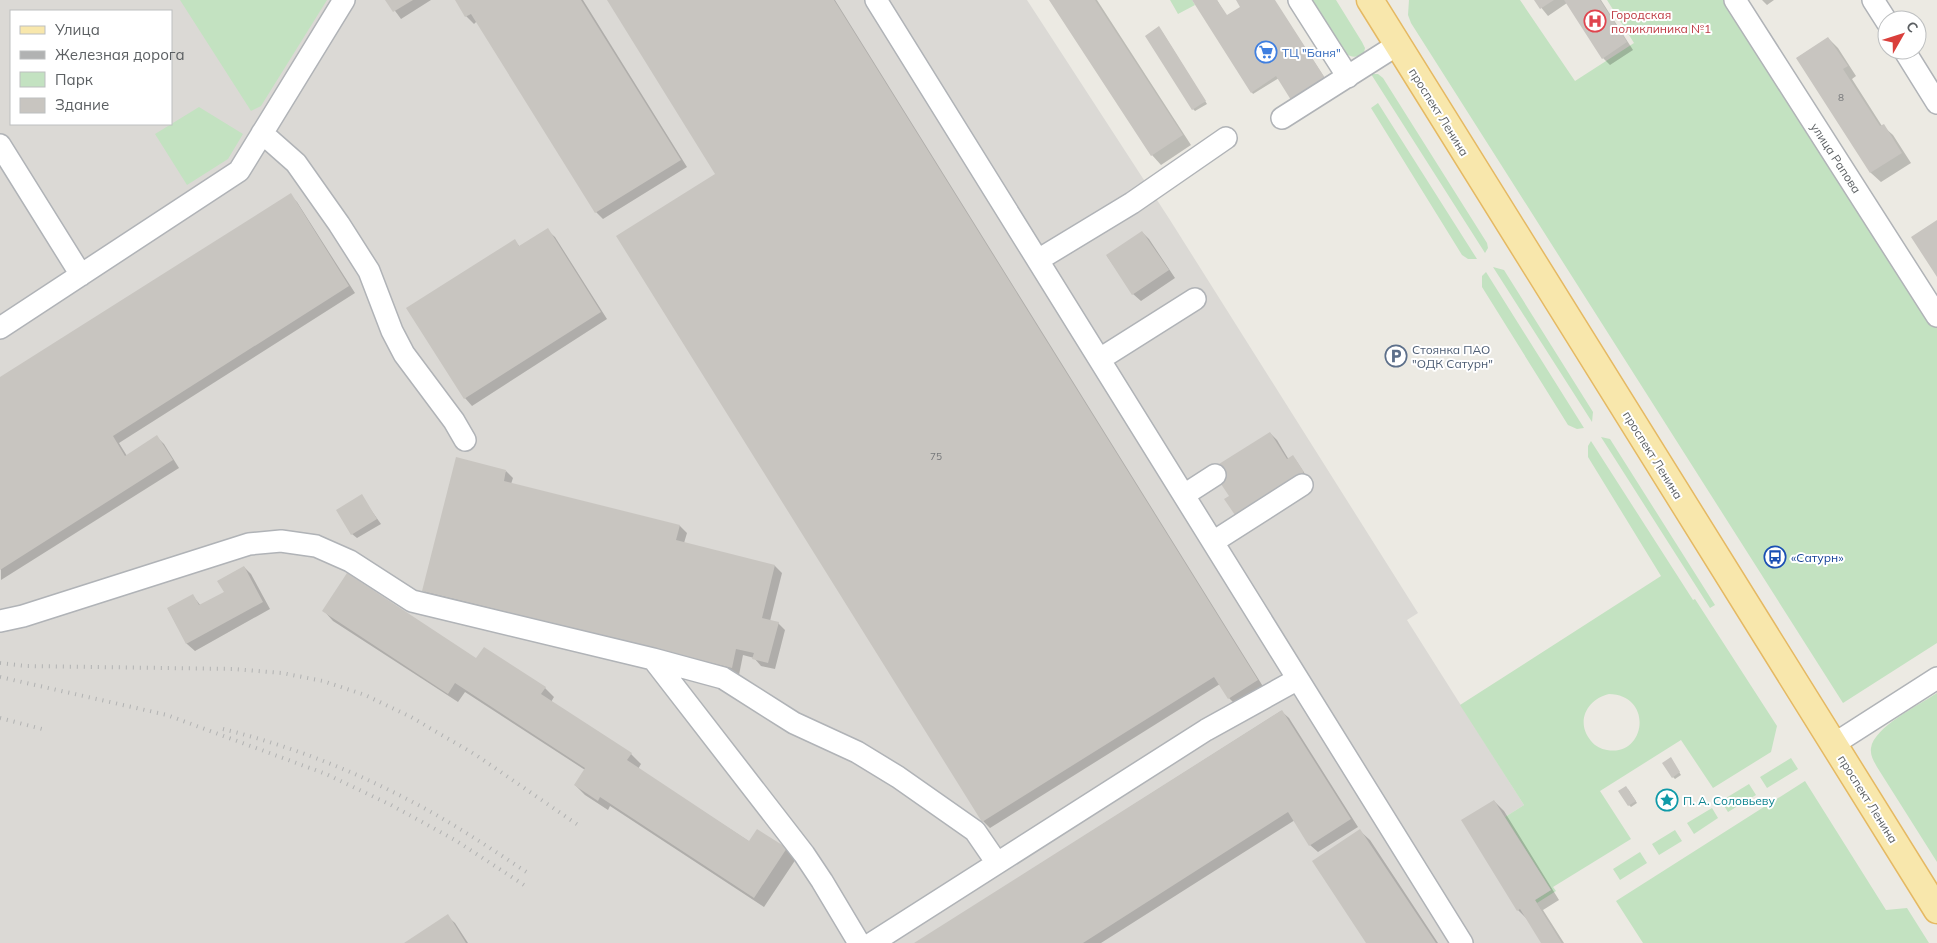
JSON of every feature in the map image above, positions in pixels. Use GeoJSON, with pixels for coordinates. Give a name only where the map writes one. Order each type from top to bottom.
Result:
{"type":"FeatureCollection","features":[{"type":"Feature","properties":{"kind":"main road","name":"проспект Ленина"},"geometry":{"type":"LineString","coordinates":[[1375,2],[1397,45],[1937,910]]}},
{"type":"Feature","properties":{"kind":"street"},"geometry":{"type":"LineString","coordinates":[[0,328],[239,171],[344,0]]}},
{"type":"Feature","properties":{"kind":"street"},"geometry":{"type":"LineString","coordinates":[[876,0],[1462,943]]}},
{"type":"Feature","properties":{"kind":"street"},"geometry":{"type":"LineString","coordinates":[[1299,0],[1348,77]]}},
{"type":"Feature","properties":{"kind":"street","name":"улица Рапова"},"geometry":{"type":"LineString","coordinates":[[1735,0],[1937,316]]}},
{"type":"Feature","properties":{"kind":"street"},"geometry":{"type":"LineString","coordinates":[[1282,118],[1397,45]]}},
{"type":"Feature","properties":{"kind":"street"},"geometry":{"type":"LineString","coordinates":[[1910,60],[1937,103]]}},
{"type":"Feature","properties":{"kind":"street"},"geometry":{"type":"LineString","coordinates":[[262,134],[296,163],[340,224],[369,271],[392,331],[404,354],[454,421],[465,440]]}},
{"type":"Feature","properties":{"kind":"street"},"geometry":{"type":"LineString","coordinates":[[1038,260],[1132,203],[1226,138]]}},
{"type":"Feature","properties":{"kind":"street"},"geometry":{"type":"LineString","coordinates":[[0,145],[81,275]]}},
{"type":"Feature","properties":{"kind":"street"},"geometry":{"type":"LineString","coordinates":[[1100,359],[1195,299]]}},
{"type":"Feature","properties":{"kind":"street"},"geometry":{"type":"LineString","coordinates":[[1184,495],[1215,475]]}},
{"type":"Feature","properties":{"kind":"street"},"geometry":{"type":"LineString","coordinates":[[1212,542],[1302,485]]}},
{"type":"Feature","properties":{"kind":"street"},"geometry":{"type":"LineString","coordinates":[[0,621],[23,616],[249,544],[281,541],[316,546],[350,561],[412,601],[653,659],[723,678],[794,723],[857,752],[898,777],[975,831],[997,862]]}},
{"type":"Feature","properties":{"kind":"street"},"geometry":{"type":"LineString","coordinates":[[653,659],[804,854],[859,943]]}},
{"type":"Feature","properties":{"kind":"street"},"geometry":{"type":"LineString","coordinates":[[1834,744],[1937,678]]}},
{"type":"Feature","properties":{"kind":"street"},"geometry":{"type":"LineString","coordinates":[[872,943],[1206,730],[1298,679]]}},
{"type":"Feature","properties":{"kind":"shaded area"},"geometry":{"type":"Polygon","coordinates":[[[0,0],[1027,0],[1170,220],[1418,613],[1407,620],[1524,805],[1505,817],[1551,890],[1535,900],[1562,943],[0,943],[0,0]]]}},
{"type":"Feature","properties":{"kind":"green space"},"geometry":{"type":"Polygon","coordinates":[[[180,0],[327,0],[261,106],[251,111],[180,0]]]}},
{"type":"Feature","properties":{"kind":"green space"},"geometry":{"type":"Polygon","coordinates":[[[1170,0],[1192,0],[1195,5],[1178,14],[1170,0]]]}},
{"type":"Feature","properties":{"kind":"green space"},"geometry":{"type":"Polygon","coordinates":[[[1312,0],[1336,0],[1362,42],[1365,48],[1364,53],[1354,57],[1345,53],[1312,0]]]}},
{"type":"Feature","properties":{"kind":"green space"},"geometry":{"type":"Polygon","coordinates":[[[1409,0],[1520,0],[1575,81],[1634,43],[1607,0],[1728,0],[1937,327],[1937,643],[1843,703],[1411,23],[1408,15],[1409,0]]]}},
{"type":"Feature","properties":{"kind":"green space"},"geometry":{"type":"Polygon","coordinates":[[[1371,74],[1378,74],[1383,78],[1487,243],[1488,248],[1485,253],[1371,74]]]}},
{"type":"Feature","properties":{"kind":"green space"},"geometry":{"type":"Polygon","coordinates":[[[1378,103],[1477,259],[1468,259],[1462,255],[1371,108],[1378,103]]]}},
{"type":"Feature","properties":{"kind":"green space"},"geometry":{"type":"Polygon","coordinates":[[[199,107],[243,134],[228,159],[187,185],[155,134],[199,107]]]}},
{"type":"Feature","properties":{"kind":"green space"},"geometry":{"type":"Polygon","coordinates":[[[1493,267],[1504,270],[1593,412],[1592,422],[1493,267]]]}},
{"type":"Feature","properties":{"kind":"green space"},"geometry":{"type":"Polygon","coordinates":[[[1486,272],[1584,428],[1577,429],[1568,425],[1482,287],[1482,276],[1486,272]]]}},
{"type":"Feature","properties":{"kind":"green space"},"geometry":{"type":"Polygon","coordinates":[[[1601,437],[1610,439],[1715,605],[1710,608],[1601,437]]]}},
{"type":"Feature","properties":{"kind":"green space"},"geometry":{"type":"Polygon","coordinates":[[[1591,441],[1777,726],[1771,752],[1713,788],[1681,740],[1600,791],[1631,839],[1553,887],[1556,891],[1537,903],[1535,900],[1551,890],[1505,817],[1524,805],[1460,705],[1661,576],[1588,457],[1588,446],[1591,441]],[[1609,694],[1601,697],[1589,706],[1586,712],[1584,726],[1586,734],[1600,748],[1620,750],[1630,744],[1637,736],[1640,725],[1638,714],[1633,704],[1623,697],[1609,694]]]}},
{"type":"Feature","properties":{"kind":"green space"},"geometry":{"type":"Polygon","coordinates":[[[1937,693],[1937,862],[1877,767],[1872,758],[1871,748],[1874,740],[1888,725],[1937,693]]]}},
{"type":"Feature","properties":{"kind":"green space"},"geometry":{"type":"Polygon","coordinates":[[[1791,758],[1798,769],[1767,788],[1760,777],[1791,758]]]}},
{"type":"Feature","properties":{"kind":"green space"},"geometry":{"type":"Polygon","coordinates":[[[1805,781],[1886,910],[1907,908],[1929,943],[1643,943],[1616,901],[1805,781]]]}},
{"type":"Feature","properties":{"kind":"green space"},"geometry":{"type":"Polygon","coordinates":[[[1749,784],[1756,795],[1728,812],[1721,801],[1749,784]]]}},
{"type":"Feature","properties":{"kind":"green space"},"geometry":{"type":"Polygon","coordinates":[[[1712,808],[1718,818],[1694,834],[1687,823],[1712,808]]]}},
{"type":"Feature","properties":{"kind":"green space"},"geometry":{"type":"Polygon","coordinates":[[[1675,830],[1682,841],[1659,855],[1652,844],[1675,830]]]}},
{"type":"Feature","properties":{"kind":"green space"},"geometry":{"type":"Polygon","coordinates":[[[1640,852],[1647,863],[1620,880],[1613,869],[1640,852]]]}},
{"type":"Feature","properties":{"kind":"building"},"geometry":{"type":"Polygon","coordinates":[[[385,0],[413,0],[393,12],[385,0]]]}},
{"type":"Feature","properties":{"kind":"building"},"geometry":{"type":"Polygon","coordinates":[[[455,0],[581,0],[681,160],[595,213],[471,14],[465,17],[455,0]]]}},
{"type":"Feature","properties":{"kind":"building"},"geometry":{"type":"Polygon","coordinates":[[[607,0],[834,0],[1258,680],[1228,699],[1214,677],[982,822],[616,236],[715,174],[607,0]]]}},
{"type":"Feature","properties":{"kind":"building"},"geometry":{"type":"Polygon","coordinates":[[[1049,0],[1095,0],[1183,135],[1151,156],[1049,0]]]}},
{"type":"Feature","properties":{"kind":"building","name":"ТЦ \"Баня\""},"geometry":{"type":"Polygon","coordinates":[[[1192,0],[1217,0],[1227,15],[1240,7],[1236,0],[1275,0],[1325,78],[1291,100],[1276,76],[1251,93],[1192,0]]]}},
{"type":"Feature","properties":{"kind":"building"},"geometry":{"type":"Polygon","coordinates":[[[1534,0],[1554,0],[1540,9],[1534,0]]]}},
{"type":"Feature","properties":{"kind":"building","name":"Городская поликлиника №1"},"geometry":{"type":"Polygon","coordinates":[[[1564,0],[1600,0],[1627,42],[1602,59],[1564,0]]]}},
{"type":"Feature","properties":{"kind":"building"},"geometry":{"type":"Polygon","coordinates":[[[1159,26],[1206,101],[1192,110],[1145,36],[1159,26]]]}},
{"type":"Feature","properties":{"kind":"building"},"geometry":{"type":"Polygon","coordinates":[[[1828,37],[1848,66],[1843,69],[1880,126],[1884,124],[1902,153],[1870,173],[1796,58],[1828,37]]]}},
{"type":"Feature","properties":{"kind":"building"},"geometry":{"type":"Polygon","coordinates":[[[291,193],[349,286],[113,436],[125,456],[157,435],[173,460],[0,570],[0,377],[291,193]]]}},
{"type":"Feature","properties":{"kind":"building"},"geometry":{"type":"Polygon","coordinates":[[[1937,220],[1937,277],[1911,237],[1937,220]]]}},
{"type":"Feature","properties":{"kind":"building"},"geometry":{"type":"Polygon","coordinates":[[[548,228],[601,312],[464,399],[406,308],[515,239],[519,246],[548,228]]]}},
{"type":"Feature","properties":{"kind":"building"},"geometry":{"type":"Polygon","coordinates":[[[1142,231],[1169,270],[1132,295],[1106,255],[1142,231]]]}},
{"type":"Feature","properties":{"kind":"building"},"geometry":{"type":"Polygon","coordinates":[[[1270,432],[1287,459],[1293,455],[1304,472],[1235,515],[1224,499],[1229,496],[1211,469],[1270,432]]]}},
{"type":"Feature","properties":{"kind":"building"},"geometry":{"type":"Polygon","coordinates":[[[456,457],[506,470],[504,481],[680,525],[676,540],[775,565],[762,618],[779,622],[768,663],[752,659],[754,653],[736,649],[732,668],[422,591],[456,457]]]}},
{"type":"Feature","properties":{"kind":"building"},"geometry":{"type":"Polygon","coordinates":[[[362,494],[377,519],[351,535],[336,510],[362,494]]]}},
{"type":"Feature","properties":{"kind":"building"},"geometry":{"type":"Polygon","coordinates":[[[244,566],[263,602],[186,644],[167,608],[193,594],[199,605],[224,592],[217,581],[244,566]]]}},
{"type":"Feature","properties":{"kind":"building"},"geometry":{"type":"Polygon","coordinates":[[[347,573],[476,658],[484,647],[546,687],[541,694],[632,753],[627,760],[749,841],[757,829],[787,848],[754,898],[600,797],[598,801],[574,785],[585,768],[455,683],[448,694],[322,611],[347,573]]]}},
{"type":"Feature","properties":{"kind":"building"},"geometry":{"type":"Polygon","coordinates":[[[1282,710],[1351,819],[1309,846],[1288,812],[1083,943],[914,943],[1282,710]]]}},
{"type":"Feature","properties":{"kind":"building"},"geometry":{"type":"Polygon","coordinates":[[[1671,757],[1680,772],[1672,778],[1662,763],[1671,757]]]}},
{"type":"Feature","properties":{"kind":"building"},"geometry":{"type":"Polygon","coordinates":[[[1626,786],[1636,801],[1628,806],[1618,791],[1626,786]]]}},
{"type":"Feature","properties":{"kind":"building"},"geometry":{"type":"Polygon","coordinates":[[[1494,800],[1551,890],[1535,900],[1562,943],[1541,943],[1520,909],[1517,911],[1461,820],[1494,800]]]}},
{"type":"Feature","properties":{"kind":"building"},"geometry":{"type":"Polygon","coordinates":[[[1360,829],[1436,943],[1366,943],[1312,861],[1360,829]]]}},
{"type":"Feature","properties":{"kind":"building"},"geometry":{"type":"Polygon","coordinates":[[[448,914],[466,943],[404,943],[448,914]]]}},
{"type":"Feature","properties":{"kind":"railway"},"geometry":{"type":"LineString","coordinates":[[0,663],[26,666],[234,669],[282,673],[323,681],[365,695],[411,717],[476,755],[578,825]]}},
{"type":"Feature","properties":{"kind":"railway"},"geometry":{"type":"LineString","coordinates":[[0,677],[167,715],[326,774],[391,805],[455,840],[524,885]]}},
{"type":"Feature","properties":{"kind":"railway"},"geometry":{"type":"LineString","coordinates":[[0,718],[42,729]]}},
{"type":"Feature","properties":{"kind":"railway"},"geometry":{"type":"LineString","coordinates":[[223,729],[268,742],[355,774],[448,822],[531,875]]}},
{"type":"Feature","properties":{"kind":"place","name":"Городская поликлиника №1"},"geometry":{"type":"Point","coordinates":[1595,21]}},
{"type":"Feature","properties":{"kind":"place","name":"ТЦ \"Баня\""},"geometry":{"type":"Point","coordinates":[1266,52]}},
{"type":"Feature","properties":{"kind":"place","name":"Стоянка ПАО \"ОДК Сатурн\""},"geometry":{"type":"Point","coordinates":[1396,356]}},
{"type":"Feature","properties":{"kind":"place","name":"«Сатурн»"},"geometry":{"type":"Point","coordinates":[1775,557]}},
{"type":"Feature","properties":{"kind":"place","name":"П. А. Соловьеву"},"geometry":{"type":"Point","coordinates":[1667,800]}}]}
